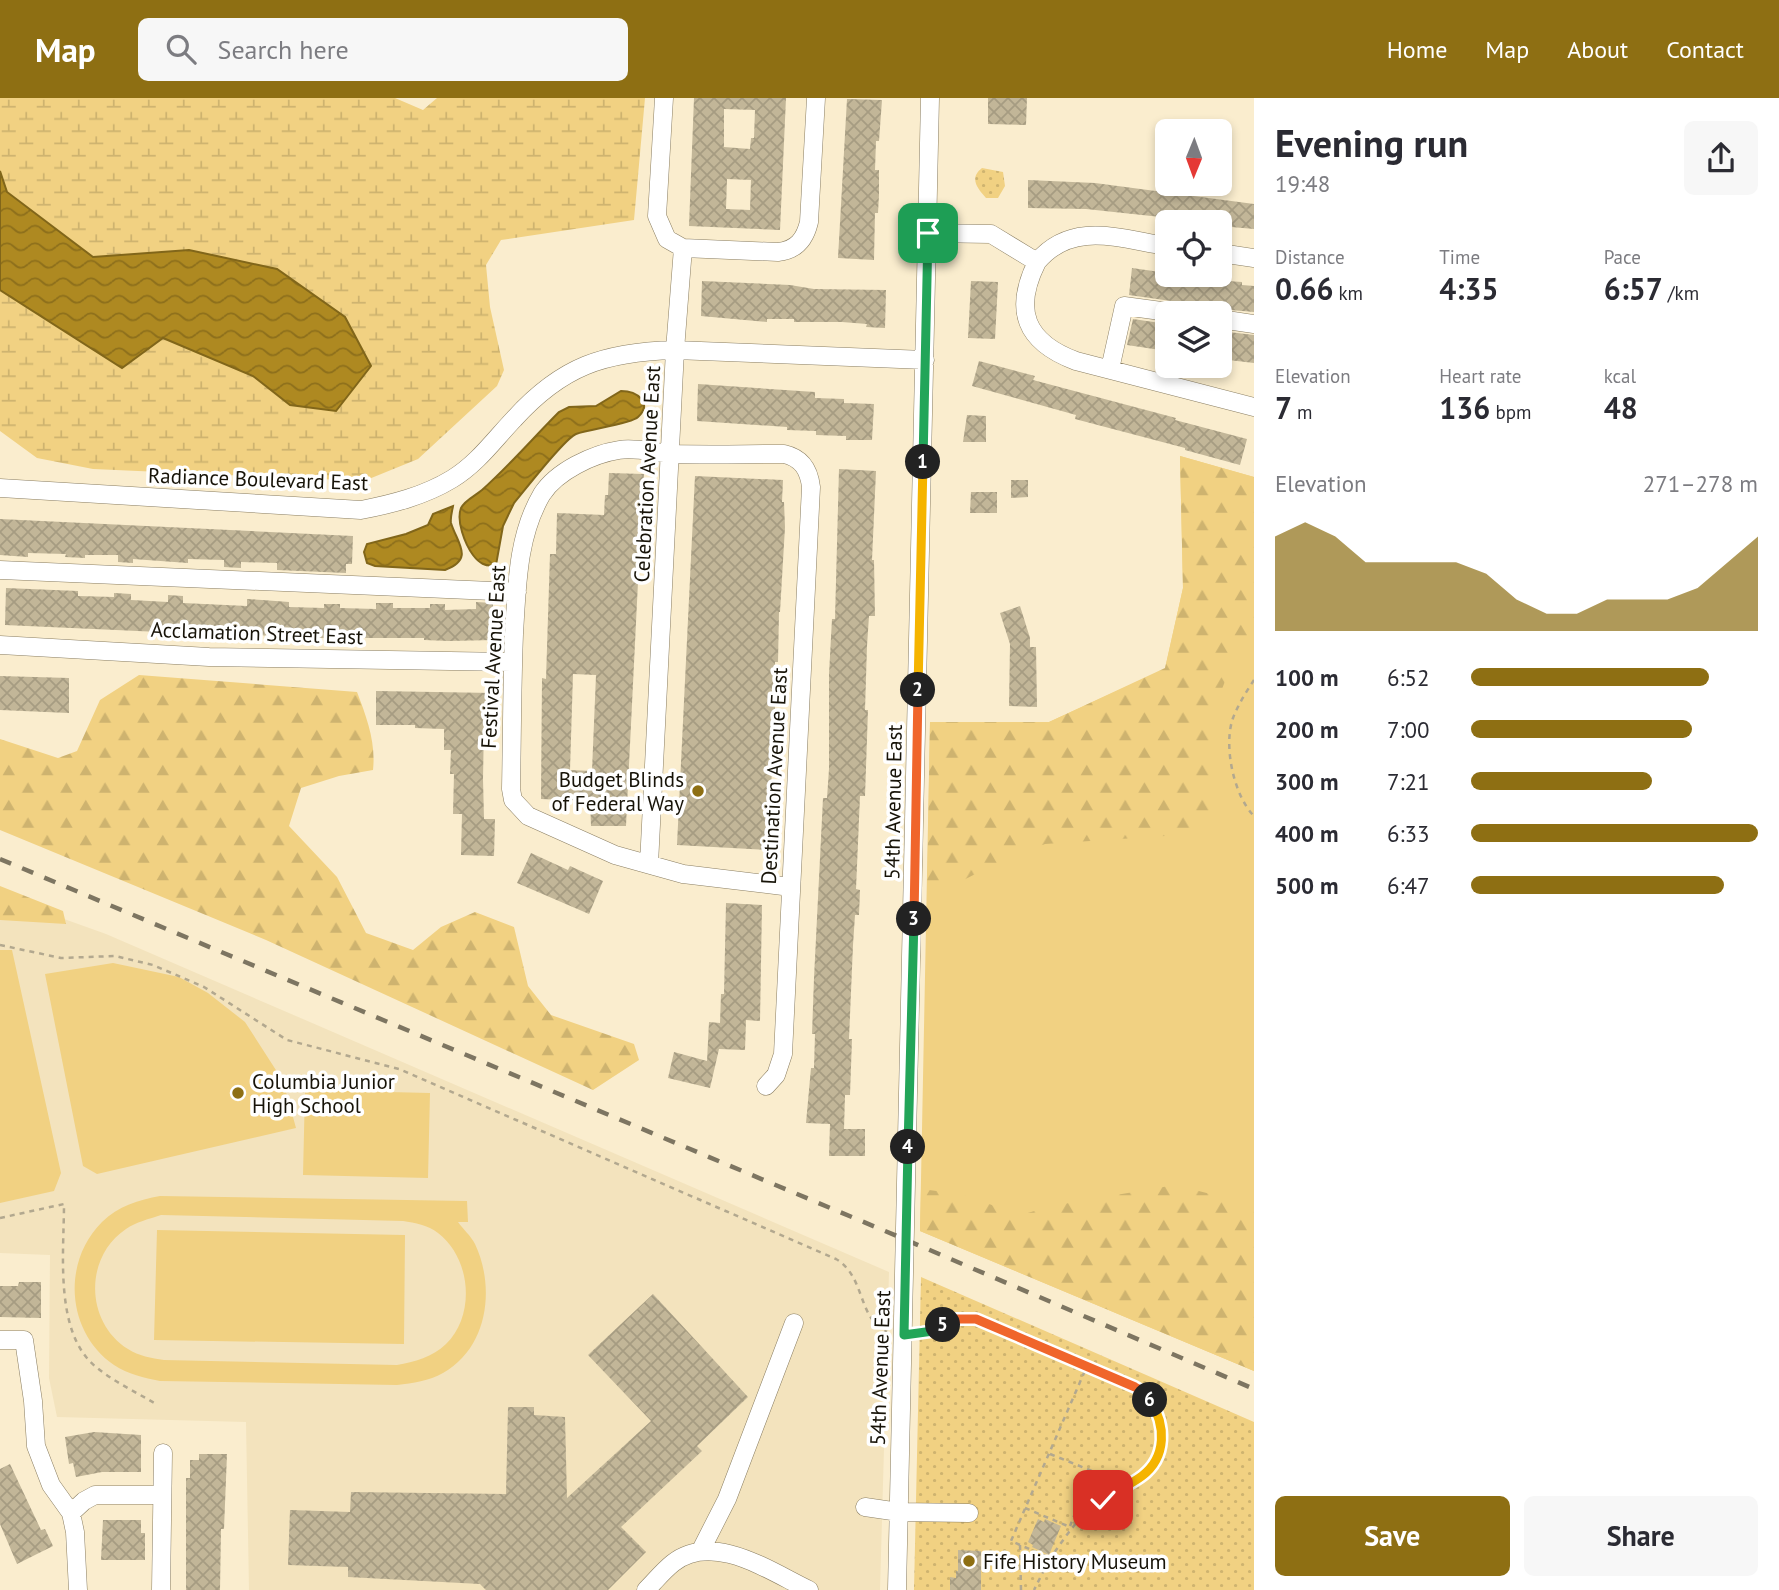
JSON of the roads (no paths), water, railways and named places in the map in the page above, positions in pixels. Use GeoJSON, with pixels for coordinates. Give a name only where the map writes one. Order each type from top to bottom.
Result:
{"type":"FeatureCollection","features":[{"type":"Feature","properties":{"kind":"street"},"geometry":{"type":"LineString","coordinates":[[664,98],[657,216],[667,239],[683,248],[778,252],[788,251],[800,242],[809,222],[816,98]]}},
{"type":"Feature","properties":{"kind":"street","name":"54th Avenue East"},"geometry":{"type":"LineString","coordinates":[[897,1590],[930,98]]}},
{"type":"Feature","properties":{"kind":"street"},"geometry":{"type":"LineString","coordinates":[[928,233],[991,234],[1037,262]]}},
{"type":"Feature","properties":{"kind":"street"},"geometry":{"type":"LineString","coordinates":[[1155,244],[1091,235],[1077,236],[1049,247],[1037,262],[1027,282],[1026,315],[1031,328],[1058,354],[1254,407]]}},
{"type":"Feature","properties":{"kind":"street","name":"Celebration Avenue East"},"geometry":{"type":"LineString","coordinates":[[649,864],[675,350],[683,248]]}},
{"type":"Feature","properties":{"kind":"street"},"geometry":{"type":"LineString","coordinates":[[1232,255],[1254,258]]}},
{"type":"Feature","properties":{"kind":"street"},"geometry":{"type":"LineString","coordinates":[[1110,369],[1124,306],[1155,310]]}},
{"type":"Feature","properties":{"kind":"street"},"geometry":{"type":"LineString","coordinates":[[1232,321],[1254,324]]}},
{"type":"Feature","properties":{"kind":"street","name":"Radiance Boulevard East"},"geometry":{"type":"LineString","coordinates":[[0,488],[361,510],[393,504],[452,479],[481,456],[541,391],[575,369],[605,358],[638,351],[675,350],[925,360]]}},
{"type":"Feature","properties":{"kind":"street","name":"Festival Avenue East"},"geometry":{"type":"LineString","coordinates":[[649,864],[615,855],[528,816],[513,800],[513,662],[523,541],[543,494],[560,475],[599,455],[621,449],[671,454],[784,454],[804,465]]}},
{"type":"Feature","properties":{"kind":"street","name":"Destination Avenue East"},"geometry":{"type":"LineString","coordinates":[[766,1086],[776,1075],[783,1054],[811,487],[804,465]]}},
{"type":"Feature","properties":{"kind":"street"},"geometry":{"type":"LineString","coordinates":[[0,570],[517,592]]}},
{"type":"Feature","properties":{"kind":"street","name":"Acclamation Street East"},"geometry":{"type":"LineString","coordinates":[[0,645],[209,657],[513,662]]}},
{"type":"Feature","properties":{"kind":"street"},"geometry":{"type":"LineString","coordinates":[[649,864],[683,873],[791,887]]}},
{"type":"Feature","properties":{"kind":"street"},"geometry":{"type":"LineString","coordinates":[[701,1550],[727,1499],[794,1323]]}},
{"type":"Feature","properties":{"kind":"street"},"geometry":{"type":"LineString","coordinates":[[0,1340],[24,1340],[36,1446],[51,1485],[71,1513],[75,1532],[78,1590]]}},
{"type":"Feature","properties":{"kind":"street"},"geometry":{"type":"LineString","coordinates":[[161,1590],[163,1453]]}},
{"type":"Feature","properties":{"kind":"street"},"geometry":{"type":"LineString","coordinates":[[71,1513],[95,1495],[162,1495]]}},
{"type":"Feature","properties":{"kind":"street"},"geometry":{"type":"LineString","coordinates":[[865,1507],[899,1512],[969,1513]]}},
{"type":"Feature","properties":{"kind":"street"},"geometry":{"type":"LineString","coordinates":[[646,1590],[675,1561],[701,1550],[729,1552],[809,1590]]}},
{"type":"Feature","properties":{"kind":"water"},"geometry":{"type":"Polygon","coordinates":[[[0,171],[7,192],[93,257],[189,250],[277,269],[345,317],[371,366],[336,411],[290,405],[253,376],[163,338],[122,368],[0,290],[0,171]]]}},
{"type":"Feature","properties":{"kind":"water"},"geometry":{"type":"Polygon","coordinates":[[[621,391],[633,393],[641,399],[644,407],[638,417],[570,438],[514,503],[503,526],[496,565],[485,565],[478,560],[462,532],[460,513],[463,505],[492,481],[559,412],[569,407],[596,406],[621,391]]]}},
{"type":"Feature","properties":{"kind":"water"},"geometry":{"type":"Polygon","coordinates":[[[453,506],[451,523],[462,550],[462,556],[454,566],[445,570],[375,566],[367,563],[364,552],[367,544],[428,525],[433,514],[453,506]]]}},
{"type":"Feature","properties":{"kind":"railway"},"geometry":{"type":"LineString","coordinates":[[0,859],[1254,1389]]}},
{"type":"Feature","properties":{"kind":"place","name":"Budget Blinds of Federal Way"},"geometry":{"type":"Point","coordinates":[698,791]}},
{"type":"Feature","properties":{"kind":"place","name":"Columbia Junior High School"},"geometry":{"type":"Point","coordinates":[238,1093]}},
{"type":"Feature","properties":{"kind":"place","name":"Fife History Museum"},"geometry":{"type":"Point","coordinates":[969,1561]}}]}
